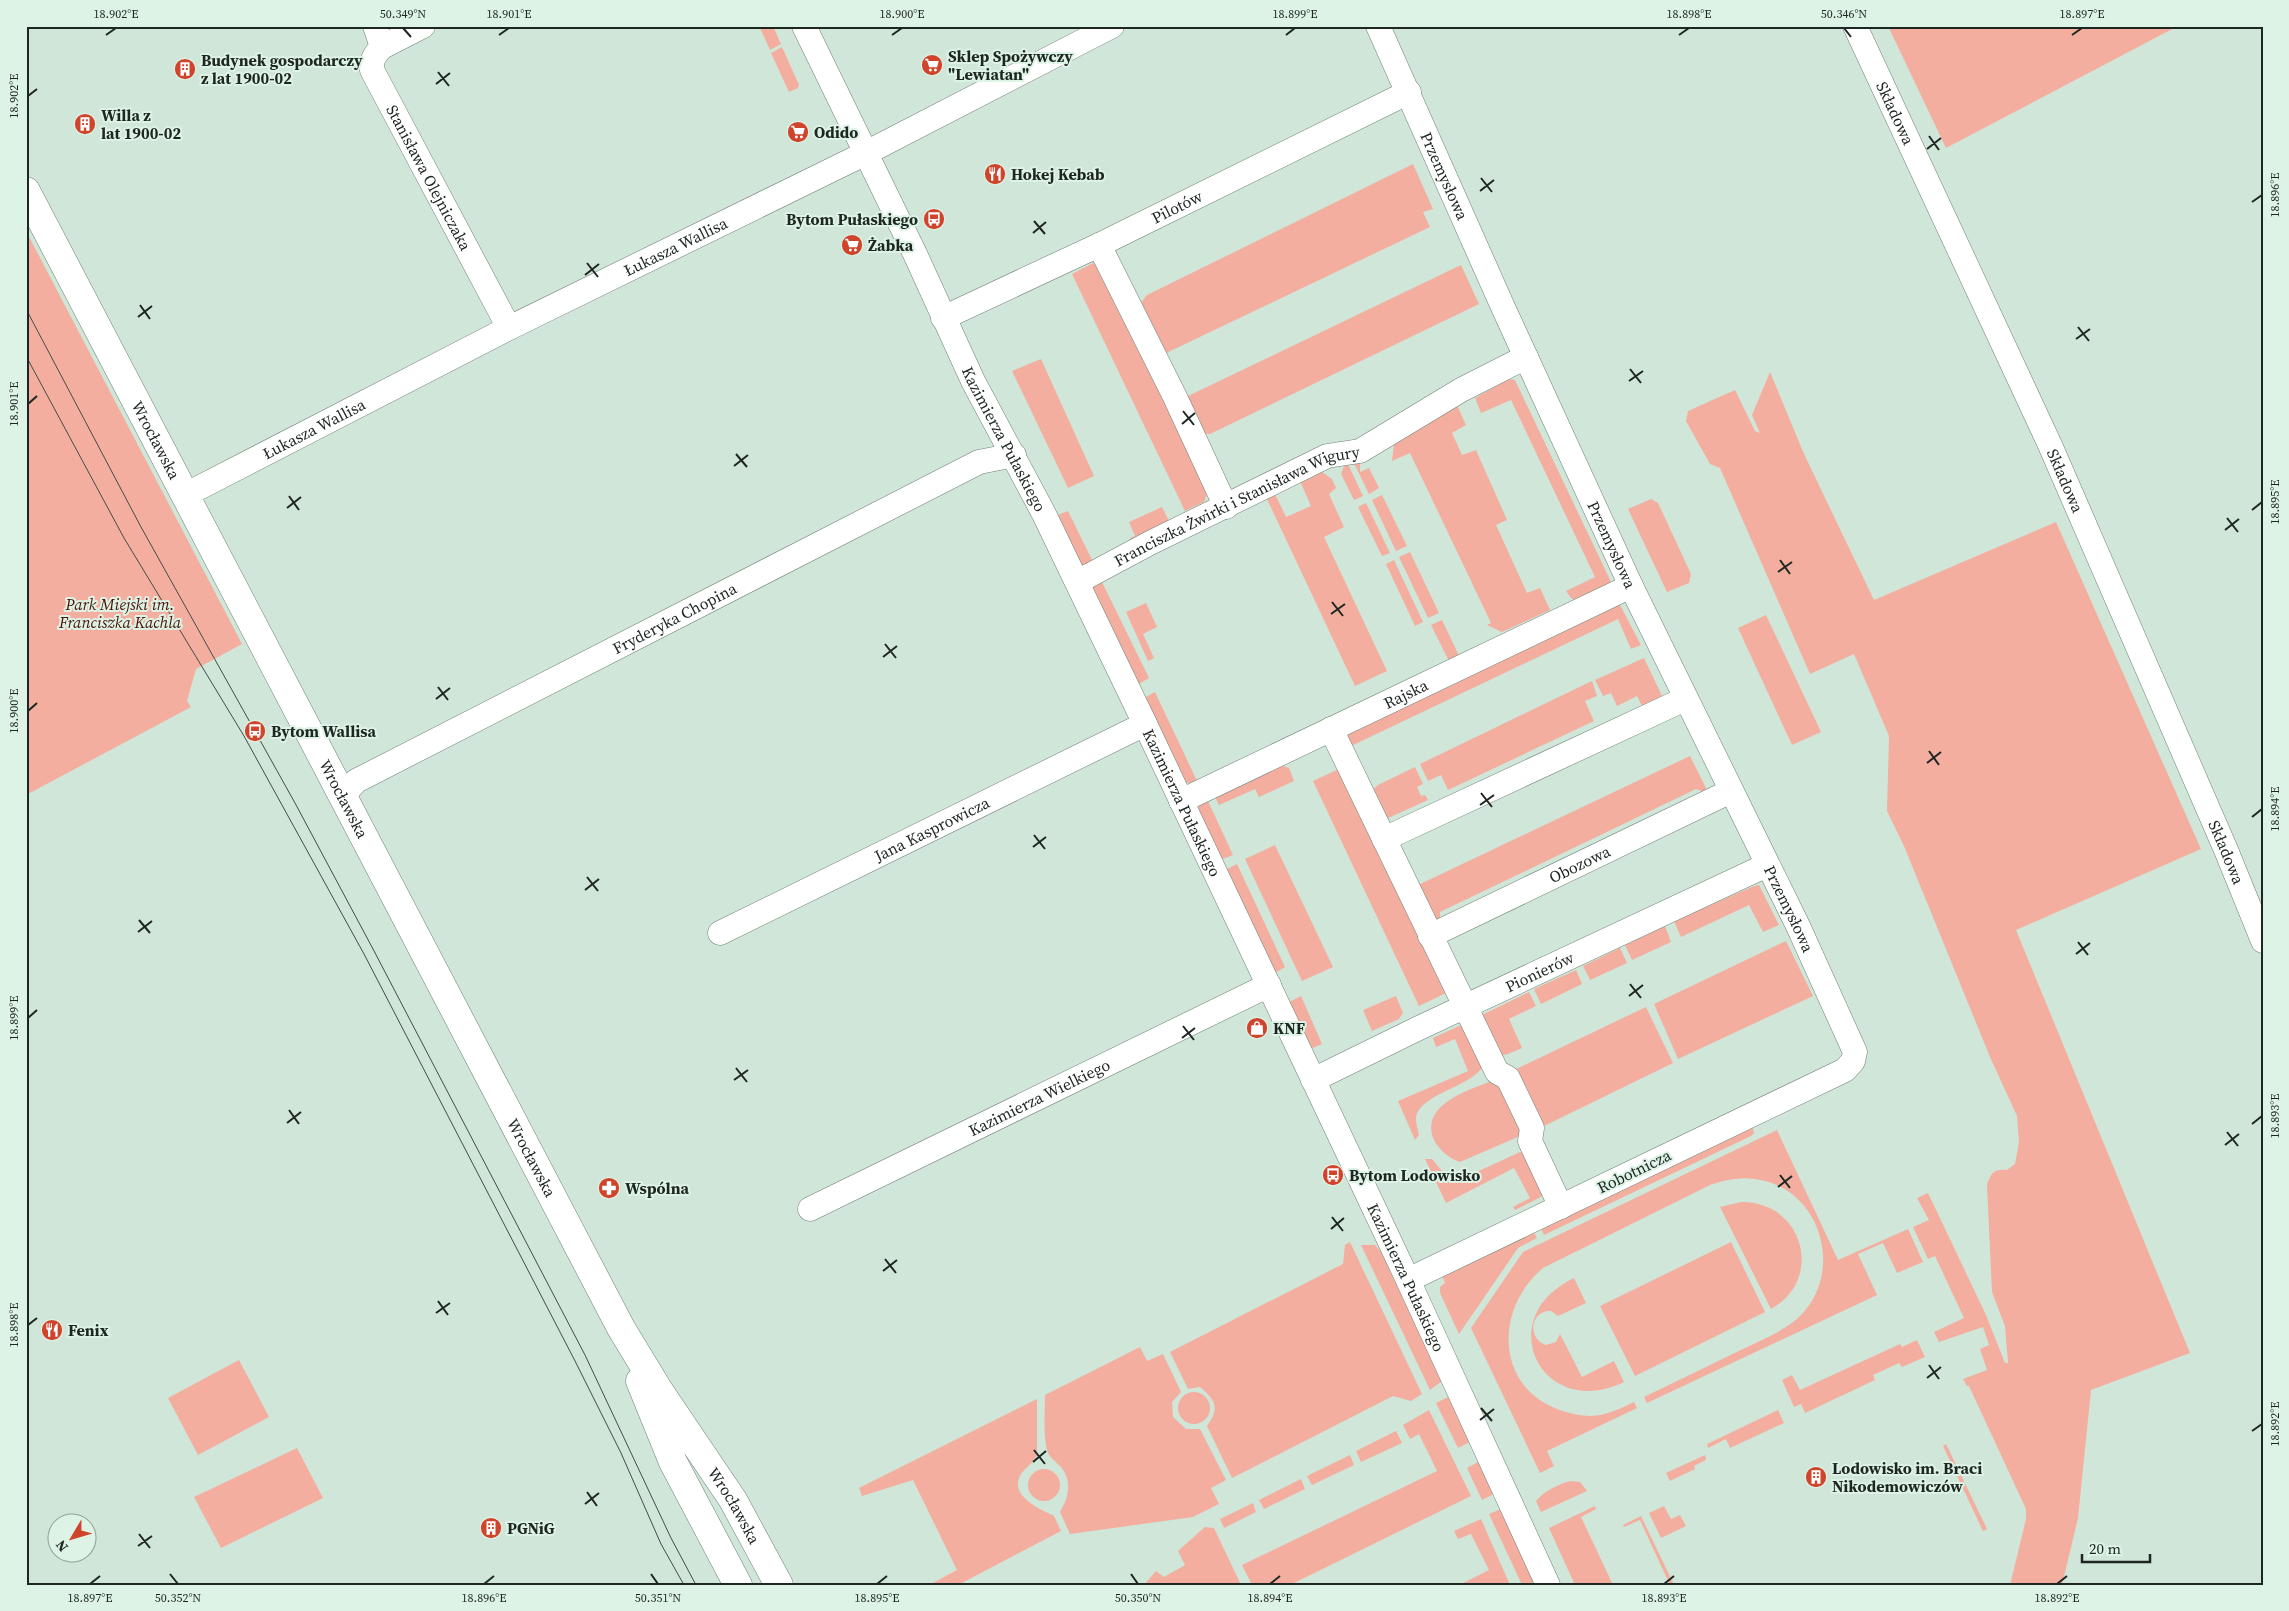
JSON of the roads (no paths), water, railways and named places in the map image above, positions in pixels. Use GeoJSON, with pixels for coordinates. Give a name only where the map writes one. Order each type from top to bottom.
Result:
{"type":"FeatureCollection","features":[{"type":"Feature","properties":{"kind":"main road","name":"Wrocławska"},"geometry":{"type":"LineString","coordinates":[[26,191],[621,1328],[658,1389],[733,1500],[779,1585]]}},
{"type":"Feature","properties":{"kind":"main road","name":"Wrocławska"},"geometry":{"type":"LineString","coordinates":[[621,1328],[646,1398],[673,1462],[738,1585]]}},
{"type":"Feature","properties":{"kind":"street"},"geometry":{"type":"LineString","coordinates":[[379,37],[423,26]]}},
{"type":"Feature","properties":{"kind":"street","name":"Kazimierza Pułaskiego"},"geometry":{"type":"LineString","coordinates":[[804,26],[864,154],[916,256],[973,381],[1014,455],[1145,724],[1408,1280],[1548,1585]]}},
{"type":"Feature","properties":{"kind":"street","name":"Łukasza Wallisa"},"geometry":{"type":"LineString","coordinates":[[185,495],[509,328],[864,154],[1112,26]]}},
{"type":"Feature","properties":{"kind":"street","name":"Przemysłowa"},"geometry":{"type":"LineString","coordinates":[[1378,26],[1490,278],[1631,586],[1798,926],[1846,1028],[1854,1047],[1854,1057]]}},
{"type":"Feature","properties":{"kind":"street","name":"Składowa"},"geometry":{"type":"LineString","coordinates":[[1854,26],[2050,445],[2226,850],[2263,941]]}},
{"type":"Feature","properties":{"kind":"street","name":"Stanisława Olejniczaka"},"geometry":{"type":"LineString","coordinates":[[379,37],[371,63],[372,70],[509,328]]}},
{"type":"Feature","properties":{"kind":"street","name":"Pilotów"},"geometry":{"type":"LineString","coordinates":[[944,318],[1098,245],[1408,92]]}},
{"type":"Feature","properties":{"kind":"street"},"geometry":{"type":"LineString","coordinates":[[1098,245],[1175,397],[1226,507]]}},
{"type":"Feature","properties":{"kind":"street","name":"Franciszka Żwirki i Stanisława Wigury"},"geometry":{"type":"LineString","coordinates":[[1077,582],[1327,456],[1360,452],[1461,390],[1526,356]]}},
{"type":"Feature","properties":{"kind":"street","name":"Fryderyka Chopina"},"geometry":{"type":"LineString","coordinates":[[342,797],[356,781],[979,462],[1014,455]]}},
{"type":"Feature","properties":{"kind":"street","name":"Rajska"},"geometry":{"type":"LineString","coordinates":[[1181,801],[1631,586]]}},
{"type":"Feature","properties":{"kind":"street"},"geometry":{"type":"LineString","coordinates":[[1384,839],[1686,699]]}},
{"type":"Feature","properties":{"kind":"street","name":"Jana Kasprowicza"},"geometry":{"type":"LineString","coordinates":[[720,933],[1145,724]]}},
{"type":"Feature","properties":{"kind":"street"},"geometry":{"type":"LineString","coordinates":[[1331,729],[1497,1072],[1508,1078],[1532,1128],[1530,1141],[1560,1207]]}},
{"type":"Feature","properties":{"kind":"street","name":"Obozowa"},"geometry":{"type":"LineString","coordinates":[[1430,936],[1731,792]]}},
{"type":"Feature","properties":{"kind":"street","name":"Pionierów"},"geometry":{"type":"LineString","coordinates":[[1313,1080],[1767,865]]}},
{"type":"Feature","properties":{"kind":"street","name":"Kazimierza Wielkiego"},"geometry":{"type":"LineString","coordinates":[[810,1209],[1269,985]]}},
{"type":"Feature","properties":{"kind":"street","name":"Robotnicza"},"geometry":{"type":"LineString","coordinates":[[1408,1280],[1845,1070],[1850,1066],[1854,1057]]}},
{"type":"Feature","properties":{"kind":"tram line"},"geometry":{"type":"LineString","coordinates":[[26,309],[141,527],[295,803],[373,949],[585,1355],[671,1538],[696,1585]]}},
{"type":"Feature","properties":{"kind":"tram line"},"geometry":{"type":"LineString","coordinates":[[26,356],[124,538],[244,736],[364,954],[574,1359],[621,1453],[661,1544],[684,1585]]}},
{"type":"Feature","properties":{"kind":"place","name":"Sklep Spożywczy \"Lewiatan\""},"geometry":{"type":"Point","coordinates":[932,65]}},
{"type":"Feature","properties":{"kind":"place","name":"Budynek gospodarczy z lat 1900-02"},"geometry":{"type":"Point","coordinates":[185,69]}},
{"type":"Feature","properties":{"kind":"place","name":"Willa z lat 1900-02"},"geometry":{"type":"Point","coordinates":[85,124]}},
{"type":"Feature","properties":{"kind":"place","name":"Odido"},"geometry":{"type":"Point","coordinates":[798,132]}},
{"type":"Feature","properties":{"kind":"place","name":"Hokej Kebab"},"geometry":{"type":"Point","coordinates":[995,174]}},
{"type":"Feature","properties":{"kind":"place","name":"Bytom Pułaskiego"},"geometry":{"type":"Point","coordinates":[934,219]}},
{"type":"Feature","properties":{"kind":"place","name":"Żabka"},"geometry":{"type":"Point","coordinates":[852,245]}},
{"type":"Feature","properties":{"kind":"place","name":"Bytom Wallisa"},"geometry":{"type":"Point","coordinates":[255,731]}},
{"type":"Feature","properties":{"kind":"place","name":"KNF"},"geometry":{"type":"Point","coordinates":[1257,1028]}},
{"type":"Feature","properties":{"kind":"place","name":"Bytom Lodowisko"},"geometry":{"type":"Point","coordinates":[1333,1175]}},
{"type":"Feature","properties":{"kind":"place","name":"Wspólna"},"geometry":{"type":"Point","coordinates":[609,1188]}},
{"type":"Feature","properties":{"kind":"place","name":"Fenix"},"geometry":{"type":"Point","coordinates":[52,1330]}},
{"type":"Feature","properties":{"kind":"place","name":"Lodowisko im. Braci Nikodemowiczów"},"geometry":{"type":"Point","coordinates":[1816,1477]}},
{"type":"Feature","properties":{"kind":"place","name":"PGNiG"},"geometry":{"type":"Point","coordinates":[491,1528]}},
{"type":"Feature","properties":{"kind":"park label","name":"Park Miejski im. Franciszka Kachla"},"geometry":{"type":"Point","coordinates":[120,613]}}]}
